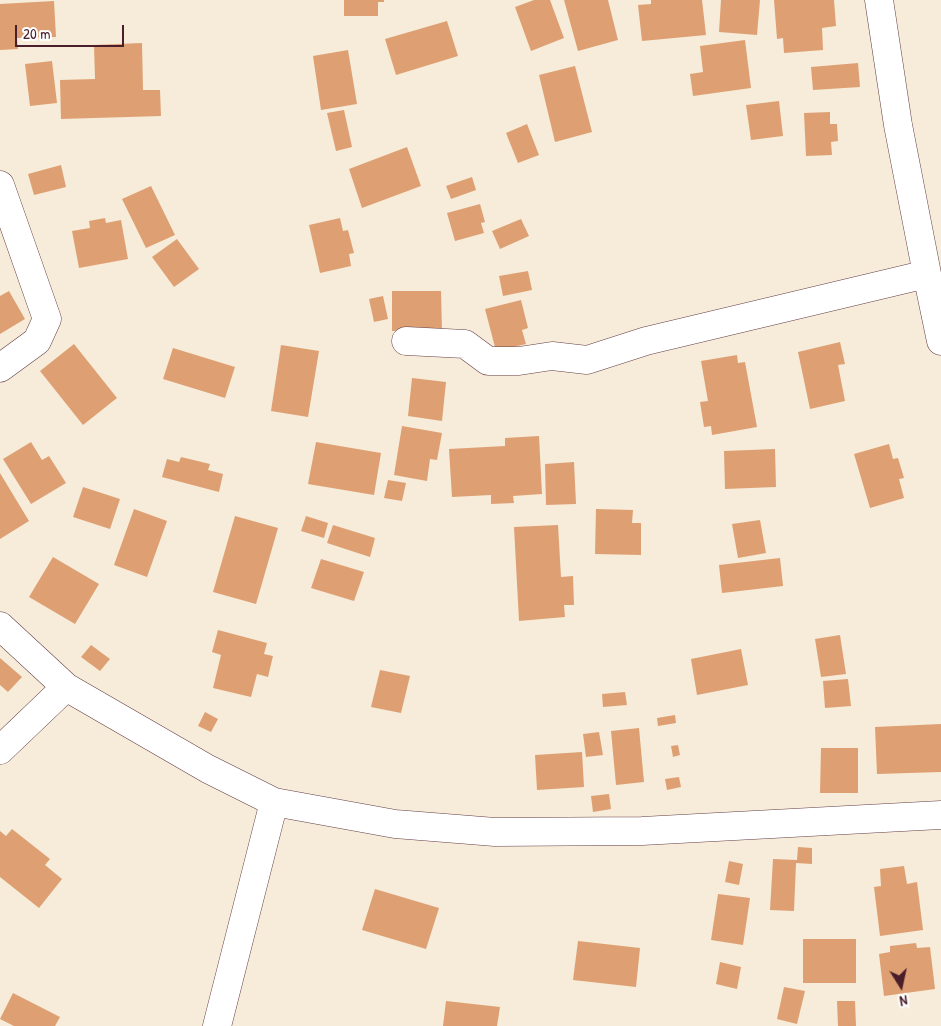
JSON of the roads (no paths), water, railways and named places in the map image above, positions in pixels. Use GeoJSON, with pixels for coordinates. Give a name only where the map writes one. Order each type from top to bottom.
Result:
{"type":"FeatureCollection","features":[{"type":"Feature","properties":{"kind":"street"},"geometry":{"type":"LineString","coordinates":[[879,0],[898,125],[941,342]]}},
{"type":"Feature","properties":{"kind":"street"},"geometry":{"type":"LineString","coordinates":[[0,185],[47,319],[37,341],[0,368]]}},
{"type":"Feature","properties":{"kind":"street"},"geometry":{"type":"LineString","coordinates":[[406,342],[465,344],[488,360],[519,361],[552,356],[586,360],[646,341],[927,274]]}},
{"type":"Feature","properties":{"kind":"street"},"geometry":{"type":"LineString","coordinates":[[0,626],[66,687],[208,769],[274,802],[395,824],[495,832],[642,831],[941,815]]}},
{"type":"Feature","properties":{"kind":"street"},"geometry":{"type":"LineString","coordinates":[[0,750],[66,687]]}},
{"type":"Feature","properties":{"kind":"street"},"geometry":{"type":"LineString","coordinates":[[217,1026],[274,802]]}}]}
